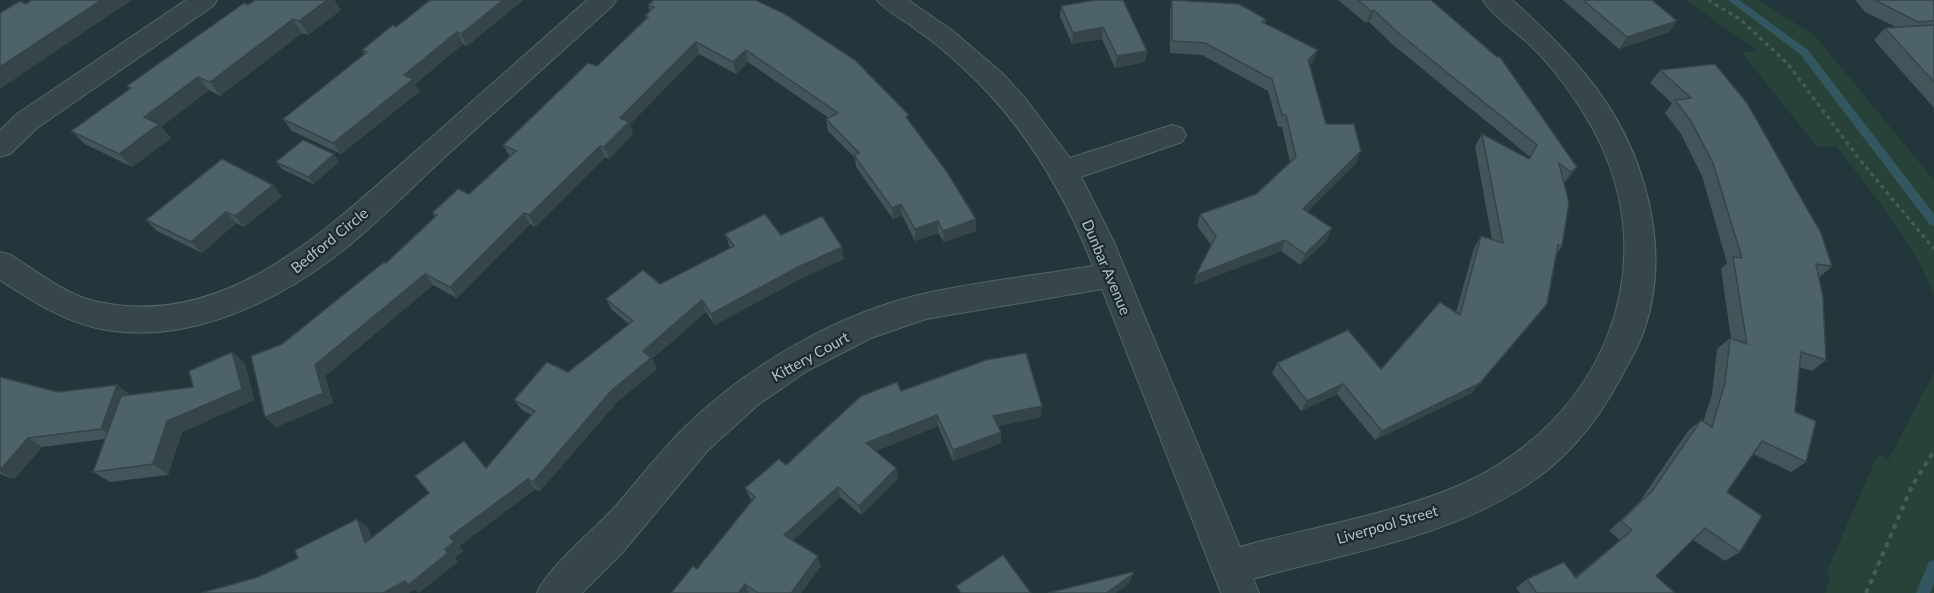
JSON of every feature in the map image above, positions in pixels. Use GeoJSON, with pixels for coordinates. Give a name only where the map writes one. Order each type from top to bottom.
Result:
{"type":"FeatureCollection","features":[{"type":"Feature","properties":{"kind":"street"},"geometry":{"type":"LineString","coordinates":[[0,147],[27,121],[204,0]]}},
{"type":"Feature","properties":{"kind":"street","name":"Bedford Circle"},"geometry":{"type":"LineString","coordinates":[[0,264],[76,309],[106,318],[152,320],[181,316],[222,305],[261,289],[296,269],[327,246],[603,0]]}},
{"type":"Feature","properties":{"kind":"street","name":"Dunbar Avenue"},"geometry":{"type":"LineString","coordinates":[[890,0],[911,12],[960,50],[999,87],[1035,129],[1072,185],[1112,275],[1234,580]]}},
{"type":"Feature","properties":{"kind":"street","name":"Liverpool Street"},"geometry":{"type":"LineString","coordinates":[[1234,580],[1427,515],[1493,487],[1551,444],[1581,414],[1613,368],[1627,338],[1638,295],[1641,251],[1634,197],[1617,145],[1594,105],[1560,60],[1521,20],[1496,0]]}},
{"type":"Feature","properties":{"kind":"street"},"geometry":{"type":"LineString","coordinates":[[1063,172],[1172,135]]}},
{"type":"Feature","properties":{"kind":"street","name":"Kittery Court"},"geometry":{"type":"LineString","coordinates":[[556,593],[609,541],[696,439],[747,394],[795,361],[860,328],[926,306],[1112,275]]}},
{"type":"Feature","properties":{"kind":"path"},"geometry":{"type":"LineString","coordinates":[[1708,0],[1740,19],[1788,64],[1860,160],[1934,249]]}},
{"type":"Feature","properties":{"kind":"path"},"geometry":{"type":"LineString","coordinates":[[1866,593],[1912,486],[1934,451]]}},
{"type":"Feature","properties":{"kind":"green space"},"geometry":{"type":"Polygon","coordinates":[[[1685,0],[1759,0],[1815,36],[1934,180],[1934,297],[1927,279],[1905,240],[1836,146],[1817,147],[1742,53],[1757,50],[1685,0]]]}},
{"type":"Feature","properties":{"kind":"green space"},"geometry":{"type":"Polygon","coordinates":[[[1934,373],[1934,593],[1825,593],[1830,578],[1827,571],[1878,454],[1888,460],[1934,373]]]}},
{"type":"Feature","properties":{"kind":"building"},"geometry":{"type":"Polygon","coordinates":[[[32,0],[101,0],[0,67],[0,13],[20,1],[26,4],[32,0]]]}},
{"type":"Feature","properties":{"kind":"building"},"geometry":{"type":"Polygon","coordinates":[[[255,0],[327,0],[299,21],[293,19],[210,82],[198,77],[144,117],[159,124],[119,154],[71,131],[131,88],[127,86],[244,3],[248,5],[255,0]]]}},
{"type":"Feature","properties":{"kind":"building"},"geometry":{"type":"Polygon","coordinates":[[[430,0],[503,0],[461,34],[457,32],[404,75],[413,79],[333,143],[283,119],[367,52],[362,50],[430,0]]]}},
{"type":"Feature","properties":{"kind":"building"},"geometry":{"type":"Polygon","coordinates":[[[654,0],[755,0],[785,14],[855,60],[909,115],[906,117],[947,172],[976,219],[943,231],[938,221],[915,229],[901,204],[892,208],[854,155],[859,153],[826,119],[838,113],[746,50],[733,62],[696,42],[620,118],[629,122],[604,147],[600,146],[529,215],[524,213],[450,287],[425,274],[315,365],[323,393],[265,417],[251,356],[282,344],[384,262],[386,263],[437,215],[432,213],[458,189],[469,194],[516,151],[503,145],[588,63],[597,66],[648,17],[645,16],[654,7],[648,5],[654,0]]]}},
{"type":"Feature","properties":{"kind":"building"},"geometry":{"type":"Polygon","coordinates":[[[1095,0],[1123,0],[1147,51],[1117,56],[1103,27],[1073,33],[1061,6],[1095,0]]]}},
{"type":"Feature","properties":{"kind":"building"},"geometry":{"type":"Polygon","coordinates":[[[1172,0],[1239,4],[1266,19],[1262,22],[1318,50],[1308,60],[1326,124],[1354,124],[1361,151],[1303,209],[1332,228],[1305,254],[1285,240],[1196,275],[1216,236],[1200,214],[1256,194],[1296,157],[1286,115],[1282,115],[1272,79],[1205,43],[1172,41],[1172,0]]]}},
{"type":"Feature","properties":{"kind":"building"},"geometry":{"type":"Polygon","coordinates":[[[1358,0],[1431,0],[1497,57],[1500,57],[1577,167],[1571,172],[1559,163],[1569,203],[1562,246],[1558,245],[1547,304],[1480,383],[1382,431],[1343,384],[1307,401],[1277,363],[1348,330],[1381,369],[1440,302],[1460,315],[1481,236],[1503,243],[1482,134],[1529,159],[1537,145],[1397,32],[1374,10],[1371,11],[1358,0]]]}},
{"type":"Feature","properties":{"kind":"building"},"geometry":{"type":"Polygon","coordinates":[[[1583,0],[1652,0],[1677,21],[1627,37],[1583,0]]]}},
{"type":"Feature","properties":{"kind":"building"},"geometry":{"type":"Polygon","coordinates":[[[1875,0],[1934,0],[1934,21],[1918,22],[1875,0]]]}},
{"type":"Feature","properties":{"kind":"building"},"geometry":{"type":"Polygon","coordinates":[[[1934,25],[1934,82],[1885,28],[1934,25]]]}},
{"type":"Feature","properties":{"kind":"building"},"geometry":{"type":"Polygon","coordinates":[[[1715,64],[1747,103],[1821,233],[1832,266],[1816,264],[1823,297],[1826,360],[1801,352],[1795,412],[1816,421],[1806,462],[1762,441],[1727,492],[1762,516],[1740,552],[1705,528],[1656,576],[1675,593],[1537,593],[1527,579],[1564,562],[1576,578],[1632,530],[1621,521],[1652,491],[1701,420],[1712,427],[1725,383],[1730,338],[1747,344],[1733,257],[1742,258],[1713,163],[1691,121],[1675,100],[1691,98],[1660,70],[1715,64]]]}},
{"type":"Feature","properties":{"kind":"building"},"geometry":{"type":"Polygon","coordinates":[[[303,140],[334,154],[308,177],[276,162],[303,140]]]}},
{"type":"Feature","properties":{"kind":"building"},"geometry":{"type":"Polygon","coordinates":[[[222,159],[273,185],[235,216],[226,212],[191,242],[146,220],[222,159]]]}},
{"type":"Feature","properties":{"kind":"building"},"geometry":{"type":"Polygon","coordinates":[[[765,214],[781,235],[822,216],[842,247],[798,267],[711,314],[702,300],[643,351],[651,358],[612,390],[533,482],[528,479],[450,537],[454,542],[445,549],[448,553],[408,585],[405,581],[383,593],[201,593],[258,577],[298,558],[295,550],[357,519],[365,543],[429,493],[415,476],[464,441],[486,468],[535,411],[514,400],[547,362],[568,372],[633,321],[606,299],[643,270],[660,284],[734,246],[725,234],[765,214]]]}},
{"type":"Feature","properties":{"kind":"building"},"geometry":{"type":"Polygon","coordinates":[[[232,352],[242,389],[167,421],[153,464],[93,472],[121,396],[193,387],[189,371],[232,352]]]}},
{"type":"Feature","properties":{"kind":"building"},"geometry":{"type":"Polygon","coordinates":[[[1026,353],[1042,406],[993,416],[1001,432],[953,450],[937,415],[866,443],[896,468],[859,506],[838,487],[784,535],[818,556],[791,593],[758,593],[745,584],[738,593],[671,593],[693,566],[697,569],[755,497],[745,488],[779,459],[786,465],[861,396],[897,382],[901,391],[986,360],[1026,353]]]}},
{"type":"Feature","properties":{"kind":"building"},"geometry":{"type":"Polygon","coordinates":[[[0,377],[58,392],[117,385],[101,429],[28,438],[0,470],[0,377]]]}},
{"type":"Feature","properties":{"kind":"building"},"geometry":{"type":"Polygon","coordinates":[[[1003,555],[1031,593],[961,593],[956,586],[1003,555]]]}},
{"type":"Feature","properties":{"kind":"building"},"geometry":{"type":"Polygon","coordinates":[[[1132,572],[1133,574],[1106,593],[1048,593],[1132,572]]]}},
{"type":"Feature","properties":{"kind":"waterway"},"geometry":{"type":"LineString","coordinates":[[1733,0],[1804,52],[1934,222]]}},
{"type":"Feature","properties":{"kind":"waterway"},"geometry":{"type":"LineString","coordinates":[[1923,593],[1934,567]]}}]}
